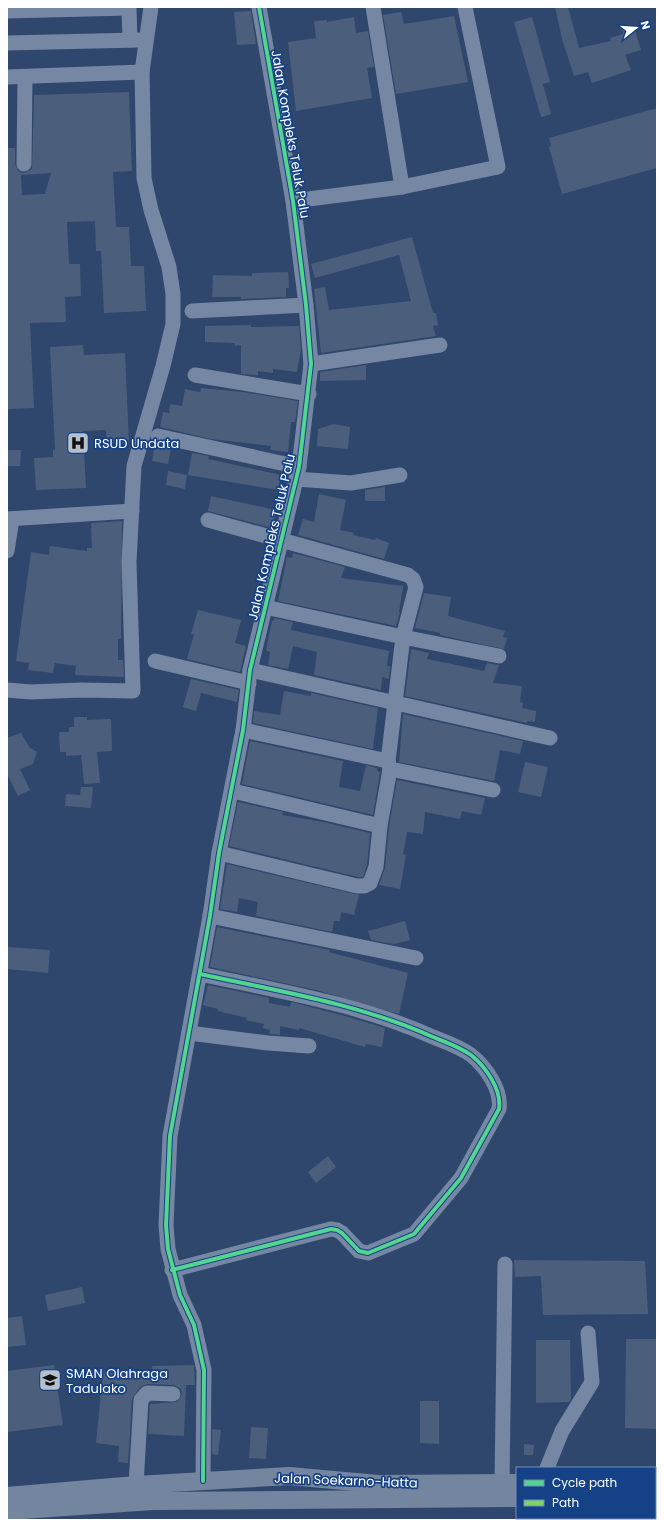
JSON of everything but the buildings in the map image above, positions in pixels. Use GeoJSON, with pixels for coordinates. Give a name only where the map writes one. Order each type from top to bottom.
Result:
{"type":"FeatureCollection","features":[{"type":"Feature","properties":{"kind":"main road","name":"Jalan Soekarno-Hatta"},"geometry":{"type":"LineString","coordinates":[[7,1496],[203,1480],[289,1476],[378,1484],[510,1483]]}},
{"type":"Feature","properties":{"kind":"main road","name":"Jalan Soekarno-Hatta"},"geometry":{"type":"LineString","coordinates":[[7,1511],[153,1501],[516,1498]]}},
{"type":"Feature","properties":{"kind":"street"},"geometry":{"type":"LineString","coordinates":[[7,690],[31,692],[81,690],[133,691],[129,562],[134,466],[163,366],[173,324],[173,294],[169,267],[151,210],[144,178],[142,72],[148,39],[151,7]]}},
{"type":"Feature","properties":{"kind":"street","name":"Jalan Kompleks Teluk Palu"},"geometry":{"type":"LineString","coordinates":[[203,1480],[204,1370],[194,1325],[180,1295],[172,1270],[166,1225],[170,1136],[200,974],[219,853],[243,730],[250,676],[297,473],[309,394],[311,364],[306,305],[293,201],[259,7]]}},
{"type":"Feature","properties":{"kind":"street"},"geometry":{"type":"LineString","coordinates":[[373,7],[402,187]]}},
{"type":"Feature","properties":{"kind":"street"},"geometry":{"type":"LineString","coordinates":[[293,201],[402,187],[498,167],[465,7]]}},
{"type":"Feature","properties":{"kind":"street"},"geometry":{"type":"LineString","coordinates":[[7,11],[129,8],[130,40]]}},
{"type":"Feature","properties":{"kind":"street"},"geometry":{"type":"LineString","coordinates":[[7,43],[148,39]]}},
{"type":"Feature","properties":{"kind":"street"},"geometry":{"type":"LineString","coordinates":[[7,77],[142,72]]}},
{"type":"Feature","properties":{"kind":"street"},"geometry":{"type":"LineString","coordinates":[[24,164],[25,77]]}},
{"type":"Feature","properties":{"kind":"street"},"geometry":{"type":"LineString","coordinates":[[192,312],[306,305]]}},
{"type":"Feature","properties":{"kind":"street"},"geometry":{"type":"LineString","coordinates":[[311,364],[440,345]]}},
{"type":"Feature","properties":{"kind":"street"},"geometry":{"type":"LineString","coordinates":[[195,375],[309,394]]}},
{"type":"Feature","properties":{"kind":"street"},"geometry":{"type":"LineString","coordinates":[[158,436],[297,473],[351,483],[400,475]]}},
{"type":"Feature","properties":{"kind":"street"},"geometry":{"type":"LineString","coordinates":[[7,551],[9,519],[132,511]]}},
{"type":"Feature","properties":{"kind":"street"},"geometry":{"type":"LineString","coordinates":[[208,520],[282,540]]}},
{"type":"Feature","properties":{"kind":"street","name":"Jalan Kompleks Teluk Palu"},"geometry":{"type":"LineString","coordinates":[[219,853],[341,882],[364,886],[370,883],[376,867],[403,637],[415,597],[416,587],[411,577],[282,540]]}},
{"type":"Feature","properties":{"kind":"street"},"geometry":{"type":"LineString","coordinates":[[266,607],[499,656]]}},
{"type":"Feature","properties":{"kind":"street"},"geometry":{"type":"LineString","coordinates":[[155,661],[250,676],[395,702],[550,738]]}},
{"type":"Feature","properties":{"kind":"street"},"geometry":{"type":"LineString","coordinates":[[243,730],[492,790]]}},
{"type":"Feature","properties":{"kind":"street"},"geometry":{"type":"LineString","coordinates":[[232,791],[380,826]]}},
{"type":"Feature","properties":{"kind":"street"},"geometry":{"type":"LineString","coordinates":[[210,916],[416,958]]}},
{"type":"Feature","properties":{"kind":"street"},"geometry":{"type":"LineString","coordinates":[[172,1270],[332,1229],[342,1233],[359,1251],[368,1253],[414,1234],[461,1178],[499,1110],[500,1102],[493,1080],[472,1056],[462,1049],[405,1024],[340,1006],[200,974]]}},
{"type":"Feature","properties":{"kind":"street"},"geometry":{"type":"LineString","coordinates":[[189,1033],[268,1043],[309,1046]]}},
{"type":"Feature","properties":{"kind":"street"},"geometry":{"type":"LineString","coordinates":[[505,1264],[510,1483]]}},
{"type":"Feature","properties":{"kind":"street"},"geometry":{"type":"LineString","coordinates":[[546,1467],[562,1431],[592,1382],[588,1333]]}},
{"type":"Feature","properties":{"kind":"street"},"geometry":{"type":"LineString","coordinates":[[136,1485],[141,1400],[147,1393],[173,1394]]}},
{"type":"Feature","properties":{"kind":"cycle path"},"geometry":{"type":"LineString","coordinates":[[203,1481],[204,1370],[194,1325],[180,1295],[168,1249],[166,1225],[170,1136],[210,916],[219,853],[243,730],[250,670],[299,467],[311,364],[306,305],[293,201],[259,7]]}},
{"type":"Feature","properties":{"kind":"cycle path"},"geometry":{"type":"LineString","coordinates":[[172,1270],[331,1229],[342,1233],[359,1251],[368,1253],[414,1234],[461,1178],[499,1109],[498,1094],[492,1079],[487,1072],[471,1055],[453,1045],[405,1026],[348,1007],[200,974]]}},
{"type":"Feature","properties":{"kind":"place","name":"RSUD Undata"},"geometry":{"type":"Point","coordinates":[78,443]}},
{"type":"Feature","properties":{"kind":"place","name":"SMAN Olahraga Tadulako"},"geometry":{"type":"Point","coordinates":[50,1380]}}]}
